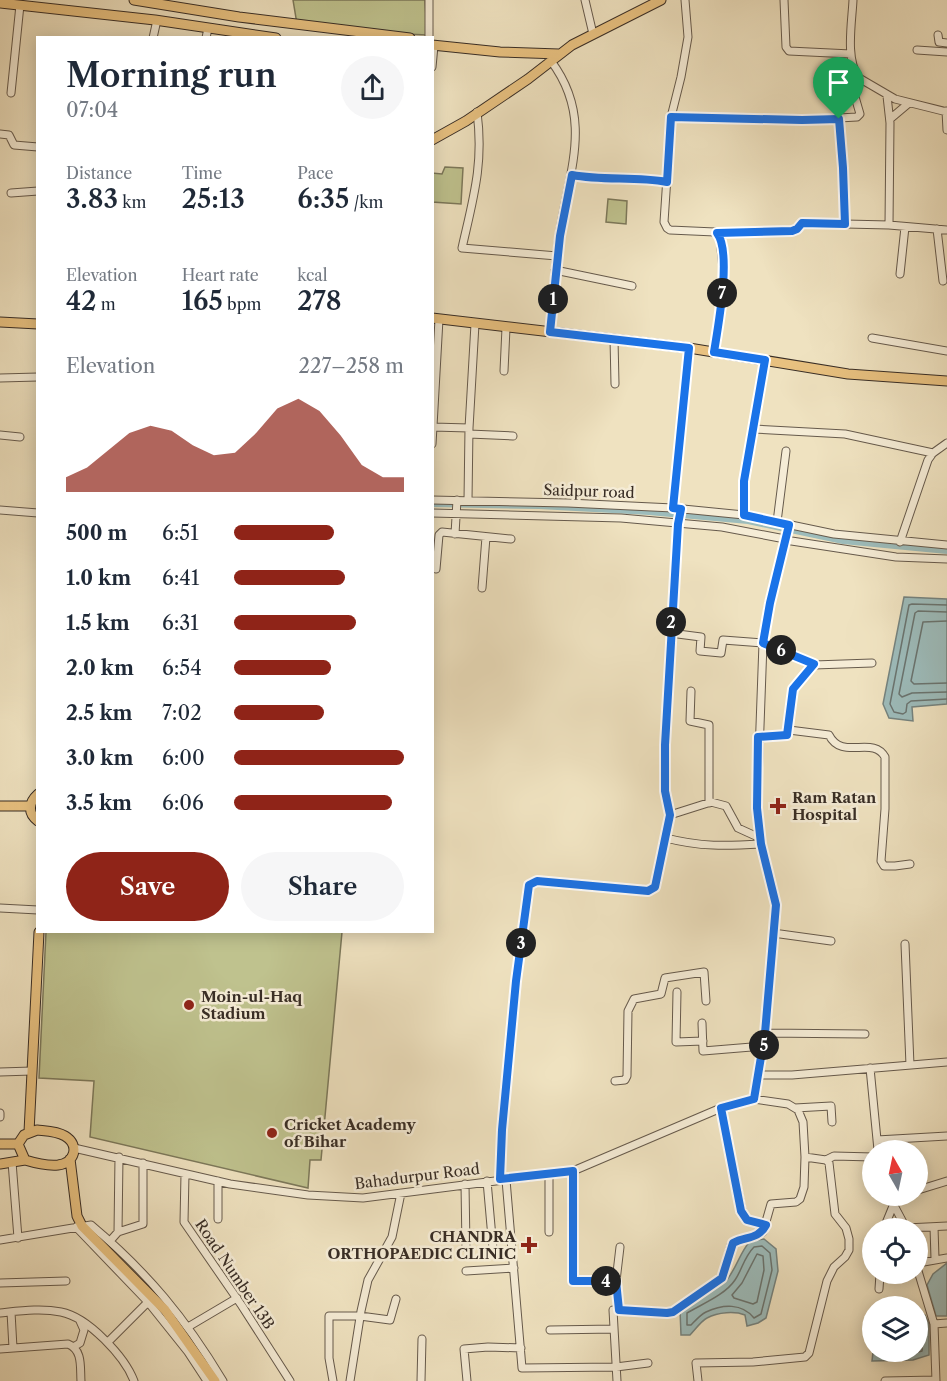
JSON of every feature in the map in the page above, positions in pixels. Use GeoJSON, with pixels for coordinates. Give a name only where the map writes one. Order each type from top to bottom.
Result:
{"type":"FeatureCollection","features":[{"type":"Feature","properties":{"kind":"main road"},"geometry":{"type":"LineString","coordinates":[[134,0],[239,18],[393,36]]}},
{"type":"Feature","properties":{"kind":"main road"},"geometry":{"type":"LineString","coordinates":[[434,139],[477,112],[559,54],[651,2],[661,0]]}},
{"type":"Feature","properties":{"kind":"main road"},"geometry":{"type":"LineString","coordinates":[[0,3],[160,21],[207,33],[248,36]]}},
{"type":"Feature","properties":{"kind":"main road"},"geometry":{"type":"LineString","coordinates":[[160,21],[167,6]]}},
{"type":"Feature","properties":{"kind":"main road"},"geometry":{"type":"LineString","coordinates":[[434,43],[500,52],[559,54]]}},
{"type":"Feature","properties":{"kind":"main road"},"geometry":{"type":"LineString","coordinates":[[436,319],[689,348],[848,374],[947,381]]}},
{"type":"Feature","properties":{"kind":"main road"},"geometry":{"type":"LineString","coordinates":[[0,322],[36,324]]}},
{"type":"Feature","properties":{"kind":"main road"},"geometry":{"type":"LineString","coordinates":[[36,796],[30,806],[31,813],[36,819]]}},
{"type":"Feature","properties":{"kind":"main road"},"geometry":{"type":"LineString","coordinates":[[0,807],[30,806]]}},
{"type":"Feature","properties":{"kind":"main road"},"geometry":{"type":"LineString","coordinates":[[29,1132],[39,933]]}},
{"type":"Feature","properties":{"kind":"main road"},"geometry":{"type":"LineString","coordinates":[[0,1164],[25,1160],[58,1165],[74,1155],[74,1148],[68,1137],[60,1134],[29,1132],[21,1138],[18,1144]]}},
{"type":"Feature","properties":{"kind":"main road"},"geometry":{"type":"LineString","coordinates":[[0,1143],[18,1144]]}},
{"type":"Feature","properties":{"kind":"main road"},"geometry":{"type":"LineString","coordinates":[[18,1144],[25,1160]]}},
{"type":"Feature","properties":{"kind":"main road"},"geometry":{"type":"LineString","coordinates":[[70,1159],[77,1216],[81,1228],[153,1297],[215,1381]]}},
{"type":"Feature","properties":{"kind":"main road"},"geometry":{"type":"LineString","coordinates":[[58,1165],[72,1175]]}},
{"type":"Feature","properties":{"kind":"street"},"geometry":{"type":"LineString","coordinates":[[429,0],[432,36]]}},
{"type":"Feature","properties":{"kind":"street"},"geometry":{"type":"LineString","coordinates":[[585,0],[593,34]]}},
{"type":"Feature","properties":{"kind":"street"},"geometry":{"type":"LineString","coordinates":[[686,0],[687,45],[671,117],[664,222],[667,228],[717,233],[792,231],[802,223],[889,225],[947,230]]}},
{"type":"Feature","properties":{"kind":"street"},"geometry":{"type":"LineString","coordinates":[[784,0],[786,46],[789,51],[851,54]]}},
{"type":"Feature","properties":{"kind":"street"},"geometry":{"type":"LineString","coordinates":[[671,117],[802,120],[857,117],[860,114],[853,90],[855,73],[851,54],[853,0]]}},
{"type":"Feature","properties":{"kind":"street"},"geometry":{"type":"LineString","coordinates":[[11,93],[20,5]]}},
{"type":"Feature","properties":{"kind":"street"},"geometry":{"type":"LineString","coordinates":[[154,36],[160,21]]}},
{"type":"Feature","properties":{"kind":"street"},"geometry":{"type":"LineString","coordinates":[[938,35],[939,42],[947,43]]}},
{"type":"Feature","properties":{"kind":"street"},"geometry":{"type":"LineString","coordinates":[[917,50],[947,52]]}},
{"type":"Feature","properties":{"kind":"street"},"geometry":{"type":"LineString","coordinates":[[550,332],[561,223],[572,175],[576,141],[574,109],[566,86],[551,61]]}},
{"type":"Feature","properties":{"kind":"street"},"geometry":{"type":"LineString","coordinates":[[855,73],[864,83],[887,96],[946,111],[947,130]]}},
{"type":"Feature","properties":{"kind":"street"},"geometry":{"type":"LineString","coordinates":[[887,96],[890,119],[889,225]]}},
{"type":"Feature","properties":{"kind":"street"},"geometry":{"type":"LineString","coordinates":[[890,119],[909,103]]}},
{"type":"Feature","properties":{"kind":"street"},"geometry":{"type":"LineString","coordinates":[[477,112],[479,175],[476,196],[462,248],[557,256]]}},
{"type":"Feature","properties":{"kind":"street"},"geometry":{"type":"LineString","coordinates":[[839,119],[845,224]]}},
{"type":"Feature","properties":{"kind":"street"},"geometry":{"type":"LineString","coordinates":[[0,134],[9,135],[14,145],[36,147]]}},
{"type":"Feature","properties":{"kind":"street"},"geometry":{"type":"LineString","coordinates":[[572,175],[594,179],[637,178],[667,182]]}},
{"type":"Feature","properties":{"kind":"street"},"geometry":{"type":"LineString","coordinates":[[11,194],[36,191]]}},
{"type":"Feature","properties":{"kind":"street"},"geometry":{"type":"LineString","coordinates":[[900,274],[904,227]]}},
{"type":"Feature","properties":{"kind":"street"},"geometry":{"type":"LineString","coordinates":[[937,229],[943,280]]}},
{"type":"Feature","properties":{"kind":"street"},"geometry":{"type":"LineString","coordinates":[[714,352],[724,280],[721,241],[717,233]]}},
{"type":"Feature","properties":{"kind":"street"},"geometry":{"type":"LineString","coordinates":[[555,270],[632,286]]}},
{"type":"Feature","properties":{"kind":"street"},"geometry":{"type":"LineString","coordinates":[[434,373],[436,319]]}},
{"type":"Feature","properties":{"kind":"street"},"geometry":{"type":"LineString","coordinates":[[468,500],[469,431],[476,324]]}},
{"type":"Feature","properties":{"kind":"street"},"geometry":{"type":"LineString","coordinates":[[504,371],[506,328]]}},
{"type":"Feature","properties":{"kind":"street"},"geometry":{"type":"LineString","coordinates":[[872,338],[947,351]]}},
{"type":"Feature","properties":{"kind":"street"},"geometry":{"type":"LineString","coordinates":[[614,339],[615,384]]}},
{"type":"Feature","properties":{"kind":"street"},"geometry":{"type":"LineString","coordinates":[[648,1363],[616,1367],[522,1368],[514,1268],[503,1180],[502,1130],[516,981],[529,885],[537,881],[648,891],[655,887],[670,815],[665,791],[665,745],[689,348]]}},
{"type":"Feature","properties":{"kind":"street"},"geometry":{"type":"LineString","coordinates":[[744,515],[744,481],[765,360]]}},
{"type":"Feature","properties":{"kind":"street"},"geometry":{"type":"LineString","coordinates":[[0,378],[36,377]]}},
{"type":"Feature","properties":{"kind":"street"},"geometry":{"type":"LineString","coordinates":[[434,427],[513,436]]}},
{"type":"Feature","properties":{"kind":"street"},"geometry":{"type":"LineString","coordinates":[[754,429],[845,434],[933,453]]}},
{"type":"Feature","properties":{"kind":"street"},"geometry":{"type":"LineString","coordinates":[[0,435],[20,436]]}},
{"type":"Feature","properties":{"kind":"street"},"geometry":{"type":"LineString","coordinates":[[900,542],[928,460],[933,453],[947,443]]}},
{"type":"Feature","properties":{"kind":"street"},"geometry":{"type":"LineString","coordinates":[[777,522],[786,451]]}},
{"type":"Feature","properties":{"kind":"street","name":"Saidpur road"},"geometry":{"type":"LineString","coordinates":[[434,501],[457,507],[468,500],[744,515],[777,522],[787,534]]}},
{"type":"Feature","properties":{"kind":"street"},"geometry":{"type":"LineString","coordinates":[[434,513],[457,507],[558,516],[678,522],[787,534],[834,534],[889,543],[947,545]]}},
{"type":"Feature","properties":{"kind":"street"},"geometry":{"type":"LineString","coordinates":[[455,534],[457,507]]}},
{"type":"Feature","properties":{"kind":"street"},"geometry":{"type":"LineString","coordinates":[[0,510],[36,513]]}},
{"type":"Feature","properties":{"kind":"street"},"geometry":{"type":"LineString","coordinates":[[436,569],[435,553],[440,533],[511,538]]}},
{"type":"Feature","properties":{"kind":"street"},"geometry":{"type":"LineString","coordinates":[[787,534],[804,544],[887,555],[947,559]]}},
{"type":"Feature","properties":{"kind":"street"},"geometry":{"type":"LineString","coordinates":[[617,1381],[613,1310],[673,1312],[722,1278],[733,1243],[754,1238],[763,1232],[771,1204],[796,1202],[800,1199],[804,1187],[806,1157],[802,1116],[788,1104],[754,1099],[764,1046],[776,905],[761,841],[757,800],[763,643],[787,534]]}},
{"type":"Feature","properties":{"kind":"street"},"geometry":{"type":"LineString","coordinates":[[482,588],[486,537]]}},
{"type":"Feature","properties":{"kind":"street"},"geometry":{"type":"LineString","coordinates":[[887,555],[889,543]]}},
{"type":"Feature","properties":{"kind":"street"},"geometry":{"type":"LineString","coordinates":[[670,633],[701,637],[700,651],[721,653],[723,640],[763,643],[814,664],[872,663]]}},
{"type":"Feature","properties":{"kind":"street"},"geometry":{"type":"LineString","coordinates":[[758,737],[784,737],[789,730],[793,689],[814,664]]}},
{"type":"Feature","properties":{"kind":"street"},"geometry":{"type":"LineString","coordinates":[[692,691],[690,721],[709,725],[709,803]]}},
{"type":"Feature","properties":{"kind":"street"},"geometry":{"type":"LineString","coordinates":[[789,730],[829,735],[832,742],[840,747],[875,748],[881,751],[885,757],[885,809],[881,861],[884,866],[910,864]]}},
{"type":"Feature","properties":{"kind":"street"},"geometry":{"type":"LineString","coordinates":[[670,815],[709,803],[726,806],[738,828],[761,841]]}},
{"type":"Feature","properties":{"kind":"street"},"geometry":{"type":"LineString","coordinates":[[666,838],[707,846],[761,841]]}},
{"type":"Feature","properties":{"kind":"street"},"geometry":{"type":"LineString","coordinates":[[0,908],[36,910]]}},
{"type":"Feature","properties":{"kind":"street"},"geometry":{"type":"LineString","coordinates":[[773,933],[831,941]]}},
{"type":"Feature","properties":{"kind":"street"},"geometry":{"type":"LineString","coordinates":[[906,945],[910,1065]]}},
{"type":"Feature","properties":{"kind":"street"},"geometry":{"type":"LineString","coordinates":[[615,1081],[625,1080],[627,1076],[628,1011],[634,999],[661,994],[665,978],[704,972],[706,1001]]}},
{"type":"Feature","properties":{"kind":"street"},"geometry":{"type":"LineString","coordinates":[[676,992],[676,1041],[703,1041]]}},
{"type":"Feature","properties":{"kind":"street"},"geometry":{"type":"LineString","coordinates":[[702,1023],[703,1051],[764,1046]]}},
{"type":"Feature","properties":{"kind":"street"},"geometry":{"type":"LineString","coordinates":[[765,1033],[865,1034]]}},
{"type":"Feature","properties":{"kind":"street"},"geometry":{"type":"LineString","coordinates":[[759,1075],[792,1075],[947,1062]]}},
{"type":"Feature","properties":{"kind":"street"},"geometry":{"type":"LineString","coordinates":[[870,1068],[877,1140],[947,1136]]}},
{"type":"Feature","properties":{"kind":"street"},"geometry":{"type":"LineString","coordinates":[[0,1072],[32,1071]]}},
{"type":"Feature","properties":{"kind":"street","name":"Bahadurpur Road"},"geometry":{"type":"LineString","coordinates":[[74,1148],[218,1181],[308,1195],[363,1198],[573,1171],[721,1108],[754,1099]]}},
{"type":"Feature","properties":{"kind":"street"},"geometry":{"type":"LineString","coordinates":[[795,1108],[831,1106],[832,1122]]}},
{"type":"Feature","properties":{"kind":"street"},"geometry":{"type":"LineString","coordinates":[[721,1108],[741,1211],[747,1220],[766,1225]]}},
{"type":"Feature","properties":{"kind":"street"},"geometry":{"type":"LineString","coordinates":[[806,1157],[826,1160],[834,1156],[862,1157]]}},
{"type":"Feature","properties":{"kind":"street"},"geometry":{"type":"LineString","coordinates":[[118,1232],[119,1157]]}},
{"type":"Feature","properties":{"kind":"street"},"geometry":{"type":"LineString","coordinates":[[698,1381],[696,1363],[753,1362],[808,1356],[827,1281],[834,1267],[849,1250],[846,1228],[836,1214],[830,1168],[826,1160]]}},
{"type":"Feature","properties":{"kind":"street"},"geometry":{"type":"LineString","coordinates":[[12,1162],[18,1238]]}},
{"type":"Feature","properties":{"kind":"street"},"geometry":{"type":"LineString","coordinates":[[110,1241],[118,1232],[143,1224],[143,1163]]}},
{"type":"Feature","properties":{"kind":"street"},"geometry":{"type":"LineString","coordinates":[[573,1171],[573,1281],[616,1281]]}},
{"type":"Feature","properties":{"kind":"street","name":"Road Number 13B"},"geometry":{"type":"LineString","coordinates":[[185,1174],[184,1222],[237,1298],[290,1381]]}},
{"type":"Feature","properties":{"kind":"street"},"geometry":{"type":"LineString","coordinates":[[549,1174],[549,1232]]}},
{"type":"Feature","properties":{"kind":"street"},"geometry":{"type":"LineString","coordinates":[[218,1181],[218,1219]]}},
{"type":"Feature","properties":{"kind":"street"},"geometry":{"type":"LineString","coordinates":[[487,1181],[493,1249]]}},
{"type":"Feature","properties":{"kind":"street"},"geometry":{"type":"LineString","coordinates":[[928,1187],[947,1181]]}},
{"type":"Feature","properties":{"kind":"street"},"geometry":{"type":"LineString","coordinates":[[465,1184],[466,1248]]}},
{"type":"Feature","properties":{"kind":"street"},"geometry":{"type":"LineString","coordinates":[[350,1381],[368,1280],[392,1237],[401,1193]]}},
{"type":"Feature","properties":{"kind":"street"},"geometry":{"type":"LineString","coordinates":[[894,1206],[901,1218]]}},
{"type":"Feature","properties":{"kind":"street"},"geometry":{"type":"LineString","coordinates":[[889,1218],[894,1206]]}},
{"type":"Feature","properties":{"kind":"street"},"geometry":{"type":"LineString","coordinates":[[0,1240],[92,1225],[160,1289],[223,1381]]}},
{"type":"Feature","properties":{"kind":"street"},"geometry":{"type":"LineString","coordinates":[[928,1227],[947,1226]]}},
{"type":"Feature","properties":{"kind":"street"},"geometry":{"type":"LineString","coordinates":[[934,1227],[935,1259]]}},
{"type":"Feature","properties":{"kind":"street"},"geometry":{"type":"LineString","coordinates":[[81,1228],[148,1302],[188,1352],[207,1381]]}},
{"type":"Feature","properties":{"kind":"street"},"geometry":{"type":"LineString","coordinates":[[619,1310],[616,1281],[620,1247]]}},
{"type":"Feature","properties":{"kind":"street"},"geometry":{"type":"LineString","coordinates":[[928,1261],[947,1258]]}},
{"type":"Feature","properties":{"kind":"street"},"geometry":{"type":"LineString","coordinates":[[466,1271],[514,1268]]}},
{"type":"Feature","properties":{"kind":"street"},"geometry":{"type":"LineString","coordinates":[[0,1283],[66,1281]]}},
{"type":"Feature","properties":{"kind":"street"},"geometry":{"type":"LineString","coordinates":[[879,1284],[879,1289]]}},
{"type":"Feature","properties":{"kind":"street"},"geometry":{"type":"LineString","coordinates":[[885,1381],[936,1380],[934,1324],[922,1284]]}},
{"type":"Feature","properties":{"kind":"street"},"geometry":{"type":"LineString","coordinates":[[188,1327],[237,1298]]}},
{"type":"Feature","properties":{"kind":"street"},"geometry":{"type":"LineString","coordinates":[[333,1381],[329,1358],[329,1316],[360,1316],[391,1320],[396,1299]]}},
{"type":"Feature","properties":{"kind":"street"},"geometry":{"type":"LineString","coordinates":[[108,1342],[148,1302]]}},
{"type":"Feature","properties":{"kind":"street"},"geometry":{"type":"LineString","coordinates":[[0,1313],[40,1310],[64,1312],[108,1342],[129,1367],[134,1381]]}},
{"type":"Feature","properties":{"kind":"street"},"geometry":{"type":"LineString","coordinates":[[11,1312],[13,1348]]}},
{"type":"Feature","properties":{"kind":"street"},"geometry":{"type":"LineString","coordinates":[[75,1346],[80,1343],[84,1330],[80,1321]]}},
{"type":"Feature","properties":{"kind":"street"},"geometry":{"type":"LineString","coordinates":[[934,1324],[947,1323]]}},
{"type":"Feature","properties":{"kind":"street"},"geometry":{"type":"LineString","coordinates":[[550,1330],[614,1329]]}},
{"type":"Feature","properties":{"kind":"street"},"geometry":{"type":"LineString","coordinates":[[421,1381],[422,1339]]}},
{"type":"Feature","properties":{"kind":"street"},"geometry":{"type":"LineString","coordinates":[[0,1349],[68,1344],[75,1346],[79,1353],[81,1381]]}},
{"type":"Feature","properties":{"kind":"street"},"geometry":{"type":"LineString","coordinates":[[467,1381],[464,1349],[521,1348]]}},
{"type":"Feature","properties":{"kind":"green space"},"geometry":{"type":"Polygon","coordinates":[[[293,0],[425,0],[427,35],[297,24],[293,0]]]}},
{"type":"Feature","properties":{"kind":"green space"},"geometry":{"type":"Polygon","coordinates":[[[445,167],[463,168],[461,204],[434,202],[434,173],[442,174],[445,167]]]}},
{"type":"Feature","properties":{"kind":"green space"},"geometry":{"type":"Polygon","coordinates":[[[608,199],[627,201],[626,224],[606,222],[608,199]]]}},
{"type":"Feature","properties":{"kind":"green space","name":"Moin-ul-Haq Stadium"},"geometry":{"type":"Polygon","coordinates":[[[46,933],[342,933],[321,1160],[310,1160],[308,1188],[90,1137],[94,1081],[39,1078],[46,933]]]}},
{"type":"Feature","properties":{"kind":"water"},"geometry":{"type":"Polygon","coordinates":[[[904,597],[947,599],[947,704],[912,707],[913,721],[889,718],[883,704],[904,597]]]}},
{"type":"Feature","properties":{"kind":"water"},"geometry":{"type":"Polygon","coordinates":[[[764,1239],[776,1249],[778,1271],[766,1318],[747,1326],[745,1315],[721,1313],[705,1319],[690,1335],[681,1335],[680,1310],[725,1282],[750,1241],[764,1239]]]}},
{"type":"Feature","properties":{"kind":"water"},"geometry":{"type":"Polygon","coordinates":[[[947,1263],[947,1316],[936,1316],[927,1285],[933,1274],[947,1263]]]}},
{"type":"Feature","properties":{"kind":"water"},"geometry":{"type":"Polygon","coordinates":[[[928,1322],[929,1324],[928,1355],[928,1322]]]}},
{"type":"Feature","properties":{"kind":"waterway"},"geometry":{"type":"LineString","coordinates":[[434,504],[539,506],[649,512],[748,521],[843,541],[947,551]]}},
{"type":"Feature","properties":{"kind":"place","name":"Ram Ratan Hospital"},"geometry":{"type":"Point","coordinates":[778,806]}},
{"type":"Feature","properties":{"kind":"place","name":"Moin-ul-Haq Stadium"},"geometry":{"type":"Point","coordinates":[189,1005]}},
{"type":"Feature","properties":{"kind":"place","name":"Cricket Academy of Bihar"},"geometry":{"type":"Point","coordinates":[272,1133]}},
{"type":"Feature","properties":{"kind":"place","name":"CHANDRA ORTHOPAEDIC CLINIC"},"geometry":{"type":"Point","coordinates":[529,1245]}},
{"type":"Feature","properties":{"kind":"route"},"geometry":{"type":"LineString","coordinates":[[671,117],[839,119],[845,224],[802,223],[792,231],[717,233],[721,241],[724,280],[714,352],[765,360],[744,481],[744,515],[789,525],[763,643],[814,664],[793,689],[787,735],[758,737],[757,808],[761,844],[776,905],[764,1046],[754,1099],[721,1108],[741,1211],[747,1220],[766,1225],[763,1232],[754,1238],[736,1240],[731,1245],[722,1278],[673,1312],[619,1310],[616,1281],[573,1281],[573,1171],[500,1179],[502,1130],[516,981],[529,885],[537,881],[648,891],[655,887],[670,815],[665,791],[667,684],[681,509],[673,508],[689,348],[550,332],[561,223],[572,175],[594,179],[637,178],[667,182],[671,117]]}}]}
